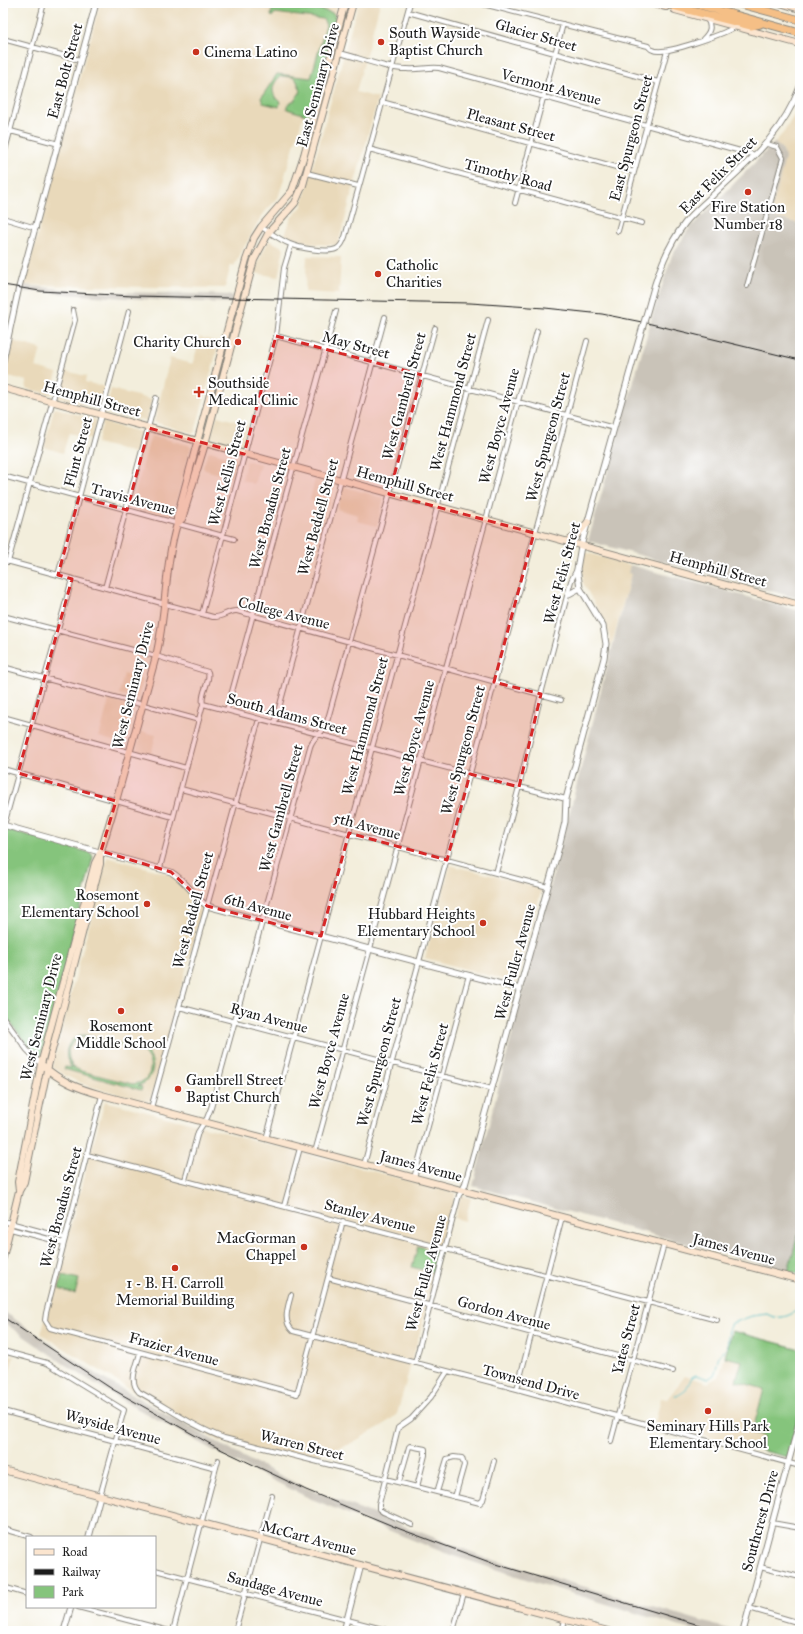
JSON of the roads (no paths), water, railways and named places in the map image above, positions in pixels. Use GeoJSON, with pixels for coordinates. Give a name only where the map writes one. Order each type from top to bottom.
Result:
{"type":"FeatureCollection","features":[{"type":"Feature","properties":{"kind":"highway"},"geometry":{"type":"LineString","coordinates":[[661,3],[751,26],[762,23]]}},
{"type":"Feature","properties":{"kind":"highway"},"geometry":{"type":"LineString","coordinates":[[692,3],[800,33]]}},
{"type":"Feature","properties":{"kind":"highway"},"geometry":{"type":"LineString","coordinates":[[737,3],[800,20]]}},
{"type":"Feature","properties":{"kind":"highway"},"geometry":{"type":"LineString","coordinates":[[752,3],[762,6],[771,12]]}},
{"type":"Feature","properties":{"kind":"main road","name":"East Seminary Drive"},"geometry":{"type":"LineString","coordinates":[[304,155],[345,3]]}},
{"type":"Feature","properties":{"kind":"main road","name":"East Seminary Drive"},"geometry":{"type":"LineString","coordinates":[[307,173],[353,3]]}},
{"type":"Feature","properties":{"kind":"main road"},"geometry":{"type":"LineString","coordinates":[[650,3],[735,28],[800,44]]}},
{"type":"Feature","properties":{"kind":"main road"},"geometry":{"type":"LineString","coordinates":[[780,3],[800,9]]}},
{"type":"Feature","properties":{"kind":"main road"},"geometry":{"type":"LineString","coordinates":[[342,13],[345,20],[342,34],[343,41]]}},
{"type":"Feature","properties":{"kind":"main road"},"geometry":{"type":"LineString","coordinates":[[315,144],[316,125],[313,120],[318,117],[328,95]]}},
{"type":"Feature","properties":{"kind":"main road"},"geometry":{"type":"LineString","coordinates":[[304,155],[303,167],[307,173]]}},
{"type":"Feature","properties":{"kind":"main road","name":"West Seminary Drive"},"geometry":{"type":"LineString","coordinates":[[3,1257],[20,1191],[24,1182],[59,1011],[80,931],[100,864],[101,851],[156,656],[165,604],[169,560],[177,524],[177,517],[246,260],[254,238],[261,227],[292,192],[304,155]]}},
{"type":"Feature","properties":{"kind":"main road","name":"West Seminary Drive"},"geometry":{"type":"LineString","coordinates":[[177,524],[182,519],[205,444],[250,270],[258,249],[269,232],[294,203],[307,173]]}},
{"type":"Feature","properties":{"kind":"main road"},"geometry":{"type":"LineString","coordinates":[[216,371],[224,375]]}},
{"type":"Feature","properties":{"kind":"main road","name":"Hemphill Street"},"geometry":{"type":"LineString","coordinates":[[3,388],[581,546],[632,558],[800,605]]}},
{"type":"Feature","properties":{"kind":"main road"},"geometry":{"type":"LineString","coordinates":[[567,542],[577,535],[588,522]]}},
{"type":"Feature","properties":{"kind":"main road","name":"West Seminary Drive"},"geometry":{"type":"LineString","coordinates":[[20,1191],[18,1182],[41,1064],[59,1011]]}},
{"type":"Feature","properties":{"kind":"main road","name":"James Avenue"},"geometry":{"type":"LineString","coordinates":[[41,1064],[65,1083],[76,1088],[800,1280]]}},
{"type":"Feature","properties":{"kind":"main road","name":"McCart Avenue"},"geometry":{"type":"LineString","coordinates":[[3,1470],[608,1631]]}},
{"type":"Feature","properties":{"kind":"street"},"geometry":{"type":"LineString","coordinates":[[3,158],[44,3]]}},
{"type":"Feature","properties":{"kind":"street","name":"East Bolt Street"},"geometry":{"type":"LineString","coordinates":[[3,361],[16,300],[96,3]]}},
{"type":"Feature","properties":{"kind":"street"},"geometry":{"type":"LineString","coordinates":[[261,227],[291,245],[335,250],[341,245],[345,237],[410,3]]}},
{"type":"Feature","properties":{"kind":"street"},"geometry":{"type":"LineString","coordinates":[[479,3],[648,46],[653,50],[667,50],[701,41],[735,28]]}},
{"type":"Feature","properties":{"kind":"street","name":"Glacier Street"},"geometry":{"type":"LineString","coordinates":[[408,12],[658,82]]}},
{"type":"Feature","properties":{"kind":"street"},"geometry":{"type":"LineString","coordinates":[[701,41],[710,30],[711,25],[707,19]]}},
{"type":"Feature","properties":{"kind":"street"},"geometry":{"type":"LineString","coordinates":[[515,203],[563,24]]}},
{"type":"Feature","properties":{"kind":"street"},"geometry":{"type":"LineString","coordinates":[[3,39],[80,60]]}},
{"type":"Feature","properties":{"kind":"street","name":"East Spurgeon Street"},"geometry":{"type":"LineString","coordinates":[[618,232],[667,50]]}},
{"type":"Feature","properties":{"kind":"street","name":"Vermont Avenue"},"geometry":{"type":"LineString","coordinates":[[340,53],[392,67],[407,69],[426,67],[439,68],[755,155]]}},
{"type":"Feature","properties":{"kind":"street","name":"East Felix Street"},"geometry":{"type":"LineString","coordinates":[[656,281],[666,256],[686,223],[767,144],[790,111],[800,87]]}},
{"type":"Feature","properties":{"kind":"street","name":"Pleasant Street"},"geometry":{"type":"LineString","coordinates":[[382,102],[634,172]]}},
{"type":"Feature","properties":{"kind":"street"},"geometry":{"type":"LineString","coordinates":[[3,128],[59,144]]}},
{"type":"Feature","properties":{"kind":"street"},"geometry":{"type":"LineString","coordinates":[[748,286],[783,158],[777,147],[767,144]]}},
{"type":"Feature","properties":{"kind":"street","name":"Timothy Road"},"geometry":{"type":"LineString","coordinates":[[369,149],[642,223]]}},
{"type":"Feature","properties":{"kind":"street"},"geometry":{"type":"LineString","coordinates":[[307,173],[358,186]]}},
{"type":"Feature","properties":{"kind":"street"},"geometry":{"type":"LineString","coordinates":[[3,218],[36,228]]}},
{"type":"Feature","properties":{"kind":"street","name":"West Kellis Street"},"geometry":{"type":"LineString","coordinates":[[202,614],[276,336],[284,268],[291,245]]}},
{"type":"Feature","properties":{"kind":"street","name":"West Felix Street"},"geometry":{"type":"LineString","coordinates":[[496,873],[519,787],[541,694],[569,594],[571,581],[577,569],[581,546],[656,281]]}},
{"type":"Feature","properties":{"kind":"street"},"geometry":{"type":"LineString","coordinates":[[8,562],[75,320],[73,310]]}},
{"type":"Feature","properties":{"kind":"street","name":"West Broadus Street"},"geometry":{"type":"LineString","coordinates":[[227,710],[336,311]]}},
{"type":"Feature","properties":{"kind":"street","name":"Flint Street"},"geometry":{"type":"LineString","coordinates":[[58,575],[129,312]]}},
{"type":"Feature","properties":{"kind":"street","name":"West Beddell Street"},"geometry":{"type":"LineString","coordinates":[[275,723],[385,317]]}},
{"type":"Feature","properties":{"kind":"street","name":"West Hammond Street"},"geometry":{"type":"LineString","coordinates":[[266,1138],[488,320]]}},
{"type":"Feature","properties":{"kind":"street","name":"West Gambrell Street"},"geometry":{"type":"LineString","coordinates":[[185,1180],[198,1132],[210,1108],[312,739],[321,732],[325,726],[435,328]]}},
{"type":"Feature","properties":{"kind":"street","name":"West Boyce Avenue"},"geometry":{"type":"LineString","coordinates":[[315,1152],[537,332]]}},
{"type":"Feature","properties":{"kind":"street","name":"May Street"},"geometry":{"type":"LineString","coordinates":[[276,336],[614,428]]}},
{"type":"Feature","properties":{"kind":"street","name":"West Spurgeon Street"},"geometry":{"type":"LineString","coordinates":[[364,1165],[587,341]]}},
{"type":"Feature","properties":{"kind":"street"},"geometry":{"type":"LineString","coordinates":[[105,588],[156,398]]}},
{"type":"Feature","properties":{"kind":"street","name":"Travis Avenue"},"geometry":{"type":"LineString","coordinates":[[3,476],[234,539]]}},
{"type":"Feature","properties":{"kind":"street","name":"College Avenue"},"geometry":{"type":"LineString","coordinates":[[3,560],[202,614],[217,617],[222,616],[231,610],[253,615],[561,700]]}},
{"type":"Feature","properties":{"kind":"street","name":"West Fuller Avenue"},"geometry":{"type":"LineString","coordinates":[[415,1364],[459,1195],[466,1185],[548,887],[563,831],[566,799],[600,675],[606,644],[603,626],[599,617],[580,588],[577,569]]}},
{"type":"Feature","properties":{"kind":"street"},"geometry":{"type":"LineString","coordinates":[[3,825],[72,579]]}},
{"type":"Feature","properties":{"kind":"street"},"geometry":{"type":"LineString","coordinates":[[569,594],[580,588]]}},
{"type":"Feature","properties":{"kind":"street"},"geometry":{"type":"LineString","coordinates":[[3,616],[206,670],[209,673],[203,696],[204,704]]}},
{"type":"Feature","properties":{"kind":"street"},"geometry":{"type":"LineString","coordinates":[[3,667],[199,720],[160,868]]}},
{"type":"Feature","properties":{"kind":"street","name":"South Adams Street"},"geometry":{"type":"LineString","coordinates":[[199,720],[204,704],[566,799]]}},
{"type":"Feature","properties":{"kind":"street"},"geometry":{"type":"LineString","coordinates":[[3,717],[186,768]]}},
{"type":"Feature","properties":{"kind":"street","name":"West Beddell Street"},"geometry":{"type":"LineString","coordinates":[[151,1108],[259,719]]}},
{"type":"Feature","properties":{"kind":"street"},"geometry":{"type":"LineString","coordinates":[[3,769],[173,817]]}},
{"type":"Feature","properties":{"kind":"street","name":"5th Avenue"},"geometry":{"type":"LineString","coordinates":[[181,789],[548,887]]}},
{"type":"Feature","properties":{"kind":"street","name":"6th Avenue"},"geometry":{"type":"LineString","coordinates":[[3,825],[101,851],[171,872],[183,881],[200,901],[207,906],[520,989]]}},
{"type":"Feature","properties":{"kind":"street","name":"West Felix Street"},"geometry":{"type":"LineString","coordinates":[[414,1178],[469,975]]}},
{"type":"Feature","properties":{"kind":"street","name":"Ryan Avenue"},"geometry":{"type":"LineString","coordinates":[[179,1007],[492,1089]]}},
{"type":"Feature","properties":{"kind":"street"},"geometry":{"type":"LineString","coordinates":[[3,1017],[27,1050],[41,1064]]}},
{"type":"Feature","properties":{"kind":"street","name":"West Broadus Street"},"geometry":{"type":"LineString","coordinates":[[47,1324],[45,1320],[46,1313],[102,1095]]}},
{"type":"Feature","properties":{"kind":"street"},"geometry":{"type":"LineString","coordinates":[[284,1206],[300,1148]]}},
{"type":"Feature","properties":{"kind":"street","name":"Stanley Avenue"},"geometry":{"type":"LineString","coordinates":[[87,1155],[716,1320]]}},
{"type":"Feature","properties":{"kind":"street"},"geometry":{"type":"LineString","coordinates":[[517,1389],[562,1217]]}},
{"type":"Feature","properties":{"kind":"street"},"geometry":{"type":"LineString","coordinates":[[3,1221],[11,1226],[65,1240]]}},
{"type":"Feature","properties":{"kind":"street"},"geometry":{"type":"LineString","coordinates":[[313,1336],[343,1221]]}},
{"type":"Feature","properties":{"kind":"street"},"geometry":{"type":"LineString","coordinates":[[3,1227],[11,1226]]}},
{"type":"Feature","properties":{"kind":"street","name":"Yates Street"},"geometry":{"type":"LineString","coordinates":[[611,1441],[664,1244]]}},
{"type":"Feature","properties":{"kind":"street","name":"Gordon Avenue"},"geometry":{"type":"LineString","coordinates":[[328,1278],[673,1371]]}},
{"type":"Feature","properties":{"kind":"street","name":"Townsend Drive"},"geometry":{"type":"LineString","coordinates":[[291,1295],[287,1311],[287,1324],[293,1331],[415,1364],[517,1389],[618,1418],[800,1466]]}},
{"type":"Feature","properties":{"kind":"street","name":"Frazier Avenue"},"geometry":{"type":"LineString","coordinates":[[47,1324],[50,1328],[298,1394],[313,1336]]}},
{"type":"Feature","properties":{"kind":"street"},"geometry":{"type":"LineString","coordinates":[[3,1351],[47,1363],[124,1410],[89,1536]]}},
{"type":"Feature","properties":{"kind":"street","name":"Warren Street"},"geometry":{"type":"LineString","coordinates":[[140,1353],[133,1382],[134,1387],[139,1392],[211,1433],[224,1438],[480,1503],[483,1500],[494,1461]]}},
{"type":"Feature","properties":{"kind":"street"},"geometry":{"type":"LineString","coordinates":[[412,1525],[379,1509],[385,1479],[398,1428],[411,1418],[427,1401],[447,1372]]}},
{"type":"Feature","properties":{"kind":"street","name":"Wayside Avenue"},"geometry":{"type":"LineString","coordinates":[[3,1410],[216,1468]]}},
{"type":"Feature","properties":{"kind":"street","name":"Southcrest Drive"},"geometry":{"type":"LineString","coordinates":[[744,1628],[800,1419]]}},
{"type":"Feature","properties":{"kind":"street"},"geometry":{"type":"LineString","coordinates":[[399,1482],[410,1446],[420,1447],[426,1451],[417,1487]]}},
{"type":"Feature","properties":{"kind":"street"},"geometry":{"type":"LineString","coordinates":[[437,1492],[447,1459],[454,1457],[462,1458],[464,1465],[455,1497]]}},
{"type":"Feature","properties":{"kind":"street"},"geometry":{"type":"LineString","coordinates":[[173,1631],[218,1460]]}},
{"type":"Feature","properties":{"kind":"street"},"geometry":{"type":"LineString","coordinates":[[235,1631],[272,1496]]}},
{"type":"Feature","properties":{"kind":"street"},"geometry":{"type":"LineString","coordinates":[[772,1523],[800,1528]]}},
{"type":"Feature","properties":{"kind":"street"},"geometry":{"type":"LineString","coordinates":[[3,1529],[28,1536]]}},
{"type":"Feature","properties":{"kind":"street"},"geometry":{"type":"LineString","coordinates":[[344,1631],[361,1565]]}},
{"type":"Feature","properties":{"kind":"street"},"geometry":{"type":"LineString","coordinates":[[760,1567],[800,1577]]}},
{"type":"Feature","properties":{"kind":"street","name":"Sandage Avenue"},"geometry":{"type":"LineString","coordinates":[[156,1570],[390,1631]]}},
{"type":"Feature","properties":{"kind":"street"},"geometry":{"type":"LineString","coordinates":[[3,1587],[26,1594]]}},
{"type":"Feature","properties":{"kind":"street"},"geometry":{"type":"LineString","coordinates":[[453,1631],[464,1593]]}},
{"type":"Feature","properties":{"kind":"street"},"geometry":{"type":"LineString","coordinates":[[64,1631],[71,1608]]}},
{"type":"Feature","properties":{"kind":"street"},"geometry":{"type":"LineString","coordinates":[[82,1608],[169,1631]]}},
{"type":"Feature","properties":{"kind":"street"},"geometry":{"type":"LineString","coordinates":[[749,1608],[800,1623]]}},
{"type":"Feature","properties":{"kind":"street"},"geometry":{"type":"LineString","coordinates":[[562,1631],[565,1620]]}},
{"type":"Feature","properties":{"kind":"waterway"},"geometry":{"type":"LineString","coordinates":[[674,1395],[677,1396],[685,1391],[692,1377],[696,1375],[708,1379],[715,1374],[719,1355],[727,1348],[729,1330],[732,1323],[752,1316],[767,1314],[776,1317],[784,1317],[800,1308]]}},
{"type":"Feature","properties":{"kind":"railway"},"geometry":{"type":"LineString","coordinates":[[3,285],[40,291],[133,296],[470,303],[545,308],[602,314],[647,323],[800,360]]}},
{"type":"Feature","properties":{"kind":"railway"},"geometry":{"type":"LineString","coordinates":[[3,1317],[112,1389],[214,1446],[306,1490],[400,1529],[492,1563],[719,1631]]}},
{"type":"Feature","properties":{"kind":"place","name":"South Wayside Baptist Church"},"geometry":{"type":"Point","coordinates":[381,42]}},
{"type":"Feature","properties":{"kind":"place","name":"Cinema Latino"},"geometry":{"type":"Point","coordinates":[196,52]}},
{"type":"Feature","properties":{"kind":"place","name":"Fire Station Number 18"},"geometry":{"type":"Point","coordinates":[748,192]}},
{"type":"Feature","properties":{"kind":"place","name":"Catholic Charities"},"geometry":{"type":"Point","coordinates":[378,274]}},
{"type":"Feature","properties":{"kind":"place","name":"Charity Church"},"geometry":{"type":"Point","coordinates":[238,342]}},
{"type":"Feature","properties":{"kind":"place","name":"Southside Medical Clinic"},"geometry":{"type":"Point","coordinates":[199,392]}},
{"type":"Feature","properties":{"kind":"place","name":"Rosemont Elementary School"},"geometry":{"type":"Point","coordinates":[147,904]}},
{"type":"Feature","properties":{"kind":"place","name":"Hubbard Heights Elementary School"},"geometry":{"type":"Point","coordinates":[483,923]}},
{"type":"Feature","properties":{"kind":"place","name":"Rosemont Middle School"},"geometry":{"type":"Point","coordinates":[121,1011]}},
{"type":"Feature","properties":{"kind":"place","name":"Gambrell Street Baptist Church"},"geometry":{"type":"Point","coordinates":[178,1089]}},
{"type":"Feature","properties":{"kind":"place","name":"MacGorman Chappel"},"geometry":{"type":"Point","coordinates":[304,1247]}},
{"type":"Feature","properties":{"kind":"place","name":"1 - B. H. Carroll Memorial Building"},"geometry":{"type":"Point","coordinates":[175,1268]}},
{"type":"Feature","properties":{"kind":"place","name":"Seminary Hills Park Elementary School"},"geometry":{"type":"Point","coordinates":[708,1411]}}]}
